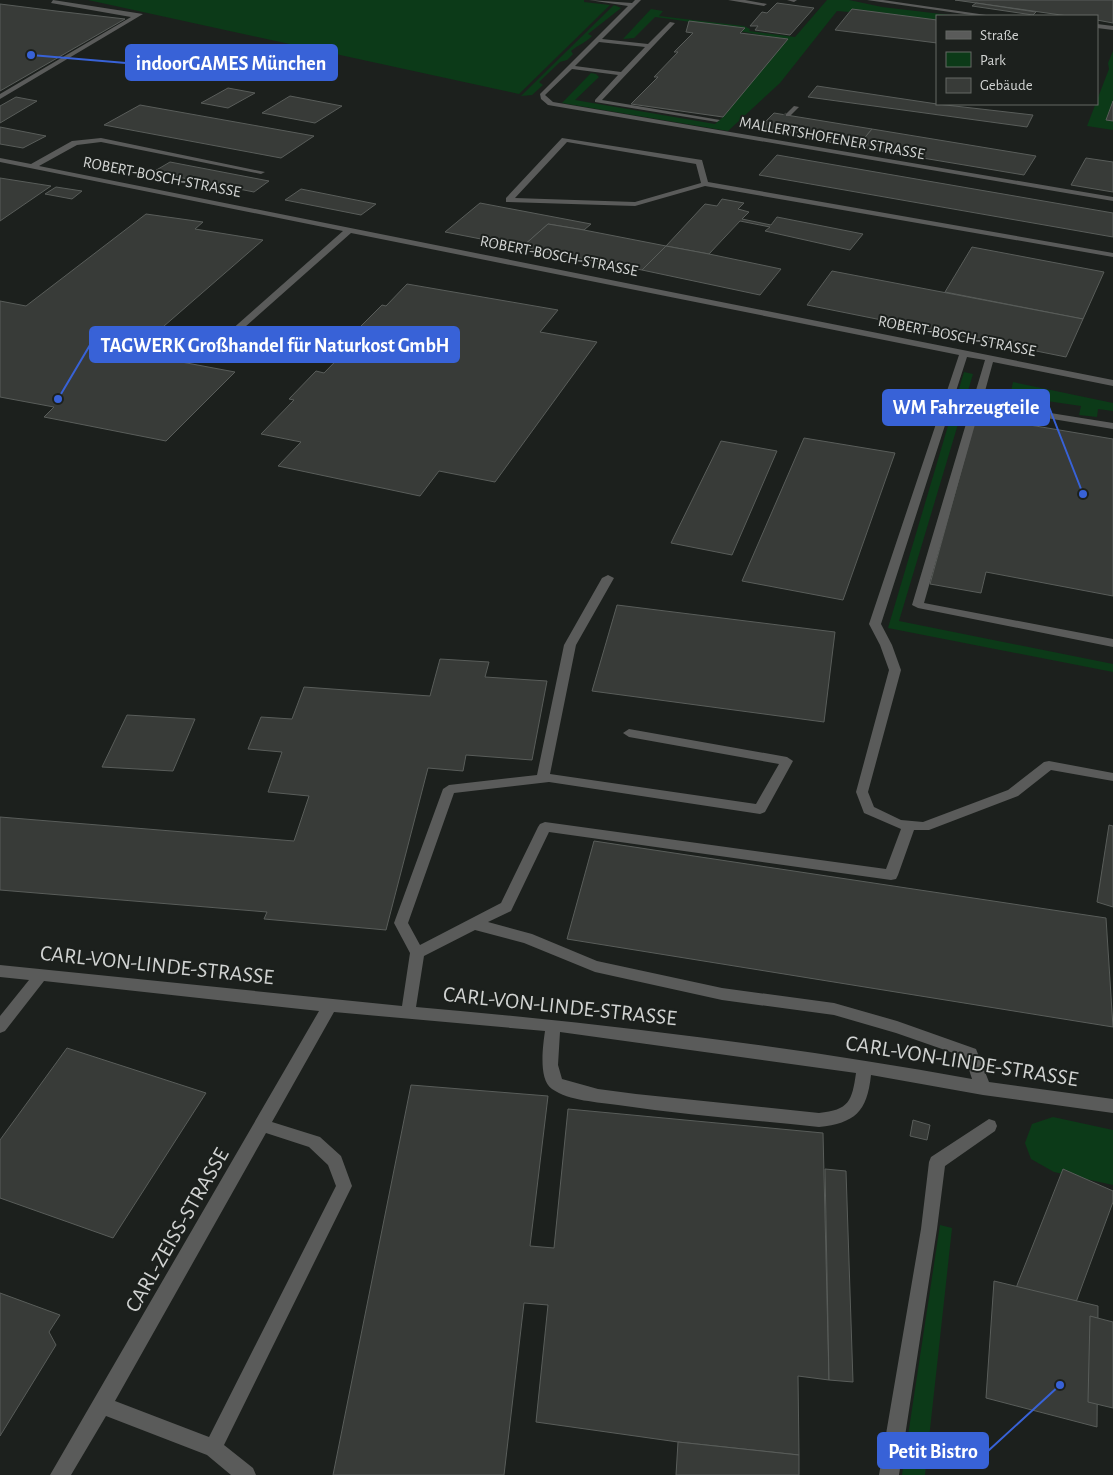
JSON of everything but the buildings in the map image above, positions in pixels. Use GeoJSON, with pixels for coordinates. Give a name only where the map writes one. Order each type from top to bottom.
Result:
{"type":"FeatureCollection","features":[{"type":"Feature","properties":{"kind":"street"},"geometry":{"type":"LineString","coordinates":[[592,0],[635,3]]}},
{"type":"Feature","properties":{"kind":"street"},"geometry":{"type":"LineString","coordinates":[[731,0],[764,4]]}},
{"type":"Feature","properties":{"kind":"street"},"geometry":{"type":"LineString","coordinates":[[870,0],[982,15]]}},
{"type":"Feature","properties":{"kind":"street"},"geometry":{"type":"LineString","coordinates":[[0,97],[139,15],[52,2]]}},
{"type":"Feature","properties":{"kind":"street"},"geometry":{"type":"LineString","coordinates":[[570,67],[635,3]]}},
{"type":"Feature","properties":{"kind":"street"},"geometry":{"type":"LineString","coordinates":[[672,23],[597,102],[716,120]]}},
{"type":"Feature","properties":{"kind":"street"},"geometry":{"type":"LineString","coordinates":[[1098,26],[1113,28]]}},
{"type":"Feature","properties":{"kind":"street"},"geometry":{"type":"LineString","coordinates":[[597,40],[649,46]]}},
{"type":"Feature","properties":{"kind":"street"},"geometry":{"type":"LineString","coordinates":[[570,67],[623,74]]}},
{"type":"Feature","properties":{"kind":"street","name":"MALLERTSHOFENER STRASSE"},"geometry":{"type":"LineString","coordinates":[[570,67],[542,95],[547,103],[1113,200]]}},
{"type":"Feature","properties":{"kind":"street"},"geometry":{"type":"LineString","coordinates":[[788,115],[796,107]]}},
{"type":"Feature","properties":{"kind":"street"},"geometry":{"type":"LineString","coordinates":[[33,166],[75,143],[101,140],[261,172]]}},
{"type":"Feature","properties":{"kind":"street"},"geometry":{"type":"LineString","coordinates":[[706,184],[699,162],[565,140],[509,200],[635,204],[706,184],[1113,255]]}},
{"type":"Feature","properties":{"kind":"street","name":"ROBERT-BOSCH-STRASSE"},"geometry":{"type":"LineString","coordinates":[[0,160],[1113,382]]}},
{"type":"Feature","properties":{"kind":"street"},"geometry":{"type":"LineString","coordinates":[[207,356],[349,230]]}},
{"type":"Feature","properties":{"kind":"street"},"geometry":{"type":"LineString","coordinates":[[964,353],[875,624],[886,645],[895,670],[862,792],[869,810],[898,824],[924,827],[1012,793],[1049,765],[1113,777]]}},
{"type":"Feature","properties":{"kind":"street"},"geometry":{"type":"LineString","coordinates":[[990,358],[918,605],[1113,643]]}},
{"type":"Feature","properties":{"kind":"street"},"geometry":{"type":"LineString","coordinates":[[977,404],[1113,426]]}},
{"type":"Feature","properties":{"kind":"street"},"geometry":{"type":"LineString","coordinates":[[543,778],[570,645],[608,578]]}},
{"type":"Feature","properties":{"kind":"street"},"geometry":{"type":"LineString","coordinates":[[408,1013],[417,953],[401,923],[449,789],[543,778],[760,809],[787,761],[629,734]]}},
{"type":"Feature","properties":{"kind":"street"},"geometry":{"type":"LineString","coordinates":[[417,953],[506,907],[545,828],[891,875],[909,825]]}},
{"type":"Feature","properties":{"kind":"street"},"geometry":{"type":"LineString","coordinates":[[474,924],[527,938],[595,966],[722,994],[834,1009],[897,1027],[971,1053],[983,1088]]}},
{"type":"Feature","properties":{"kind":"street","name":"CARL-VON-LINDE-STRASSE"},"geometry":{"type":"LineString","coordinates":[[0,971],[330,1006],[552,1025],[864,1068],[983,1088],[1113,1106]]}},
{"type":"Feature","properties":{"kind":"street"},"geometry":{"type":"LineString","coordinates":[[0,1027],[41,975]]}},
{"type":"Feature","properties":{"kind":"street","name":"CARL-ZEISS-STRASSE"},"geometry":{"type":"LineString","coordinates":[[60,1475],[102,1406],[330,1006]]}},
{"type":"Feature","properties":{"kind":"street"},"geometry":{"type":"LineString","coordinates":[[552,1025],[550,1077],[557,1086],[570,1091],[615,1099],[819,1120],[838,1119],[856,1107],[861,1094],[864,1068]]}},
{"type":"Feature","properties":{"kind":"street"},"geometry":{"type":"LineString","coordinates":[[213,1448],[344,1186],[335,1161],[314,1142],[262,1125]]}},
{"type":"Feature","properties":{"kind":"street"},"geometry":{"type":"LineString","coordinates":[[889,1475],[924,1258],[937,1162],[989,1126]]}},
{"type":"Feature","properties":{"kind":"street"},"geometry":{"type":"LineString","coordinates":[[102,1406],[213,1448],[246,1475]]}},
{"type":"Feature","properties":{"kind":"green space"},"geometry":{"type":"Polygon","coordinates":[[[88,0],[584,0],[584,2],[610,5],[519,94],[88,0]]]}},
{"type":"Feature","properties":{"kind":"green space"},"geometry":{"type":"Polygon","coordinates":[[[827,0],[849,0],[882,7],[950,15],[936,15],[936,20],[852,9],[849,12],[837,11],[780,83],[728,131],[562,103],[591,73],[599,77],[575,100],[715,124],[723,117],[787,39],[655,17],[634,38],[623,39],[651,9],[663,11],[659,16],[744,26],[750,29],[749,31],[795,37],[827,0]]]}},
{"type":"Feature","properties":{"kind":"green space"},"geometry":{"type":"Polygon","coordinates":[[[614,5],[621,8],[588,34],[592,36],[571,51],[573,54],[567,60],[560,62],[539,82],[543,85],[532,95],[521,96],[614,5]]]}},
{"type":"Feature","properties":{"kind":"green space"},"geometry":{"type":"Polygon","coordinates":[[[1113,51],[1113,101],[1106,120],[1113,121],[1113,130],[1087,126],[1095,105],[1098,105],[1098,98],[1109,69],[1108,63],[1113,51]]]}},
{"type":"Feature","properties":{"kind":"green space"},"geometry":{"type":"Polygon","coordinates":[[[964,372],[973,374],[899,621],[1113,664],[1113,672],[888,628],[964,372]]]}},
{"type":"Feature","properties":{"kind":"green space"},"geometry":{"type":"Polygon","coordinates":[[[1013,382],[1113,403],[1113,411],[1098,409],[1097,417],[1079,415],[1081,406],[1040,400],[1038,408],[1009,404],[1000,398],[1000,395],[1010,396],[1013,382]]]}},
{"type":"Feature","properties":{"kind":"green space"},"geometry":{"type":"Polygon","coordinates":[[[1053,1117],[1113,1130],[1113,1185],[1054,1172],[1031,1159],[1025,1143],[1032,1124],[1053,1117]]]}},
{"type":"Feature","properties":{"kind":"green space"},"geometry":{"type":"Polygon","coordinates":[[[940,1225],[952,1228],[925,1475],[902,1475],[940,1225]]]}},
{"type":"Feature","properties":{"kind":"tunnel"},"geometry":{"type":"LineString","coordinates":[[783,120],[788,115]]}},
{"type":"Feature","properties":{"kind":"place","name":"indoorGAMES München"},"geometry":{"type":"Point","coordinates":[31,55]}},
{"type":"Feature","properties":{"kind":"place","name":"TAGWERK Großhandel für Naturkost GmbH"},"geometry":{"type":"Point","coordinates":[58,399]}},
{"type":"Feature","properties":{"kind":"place","name":"WM Fahrzeugteile"},"geometry":{"type":"Point","coordinates":[1083,494]}},
{"type":"Feature","properties":{"kind":"place","name":"Petit Bistro"},"geometry":{"type":"Point","coordinates":[1060,1385]}}]}
